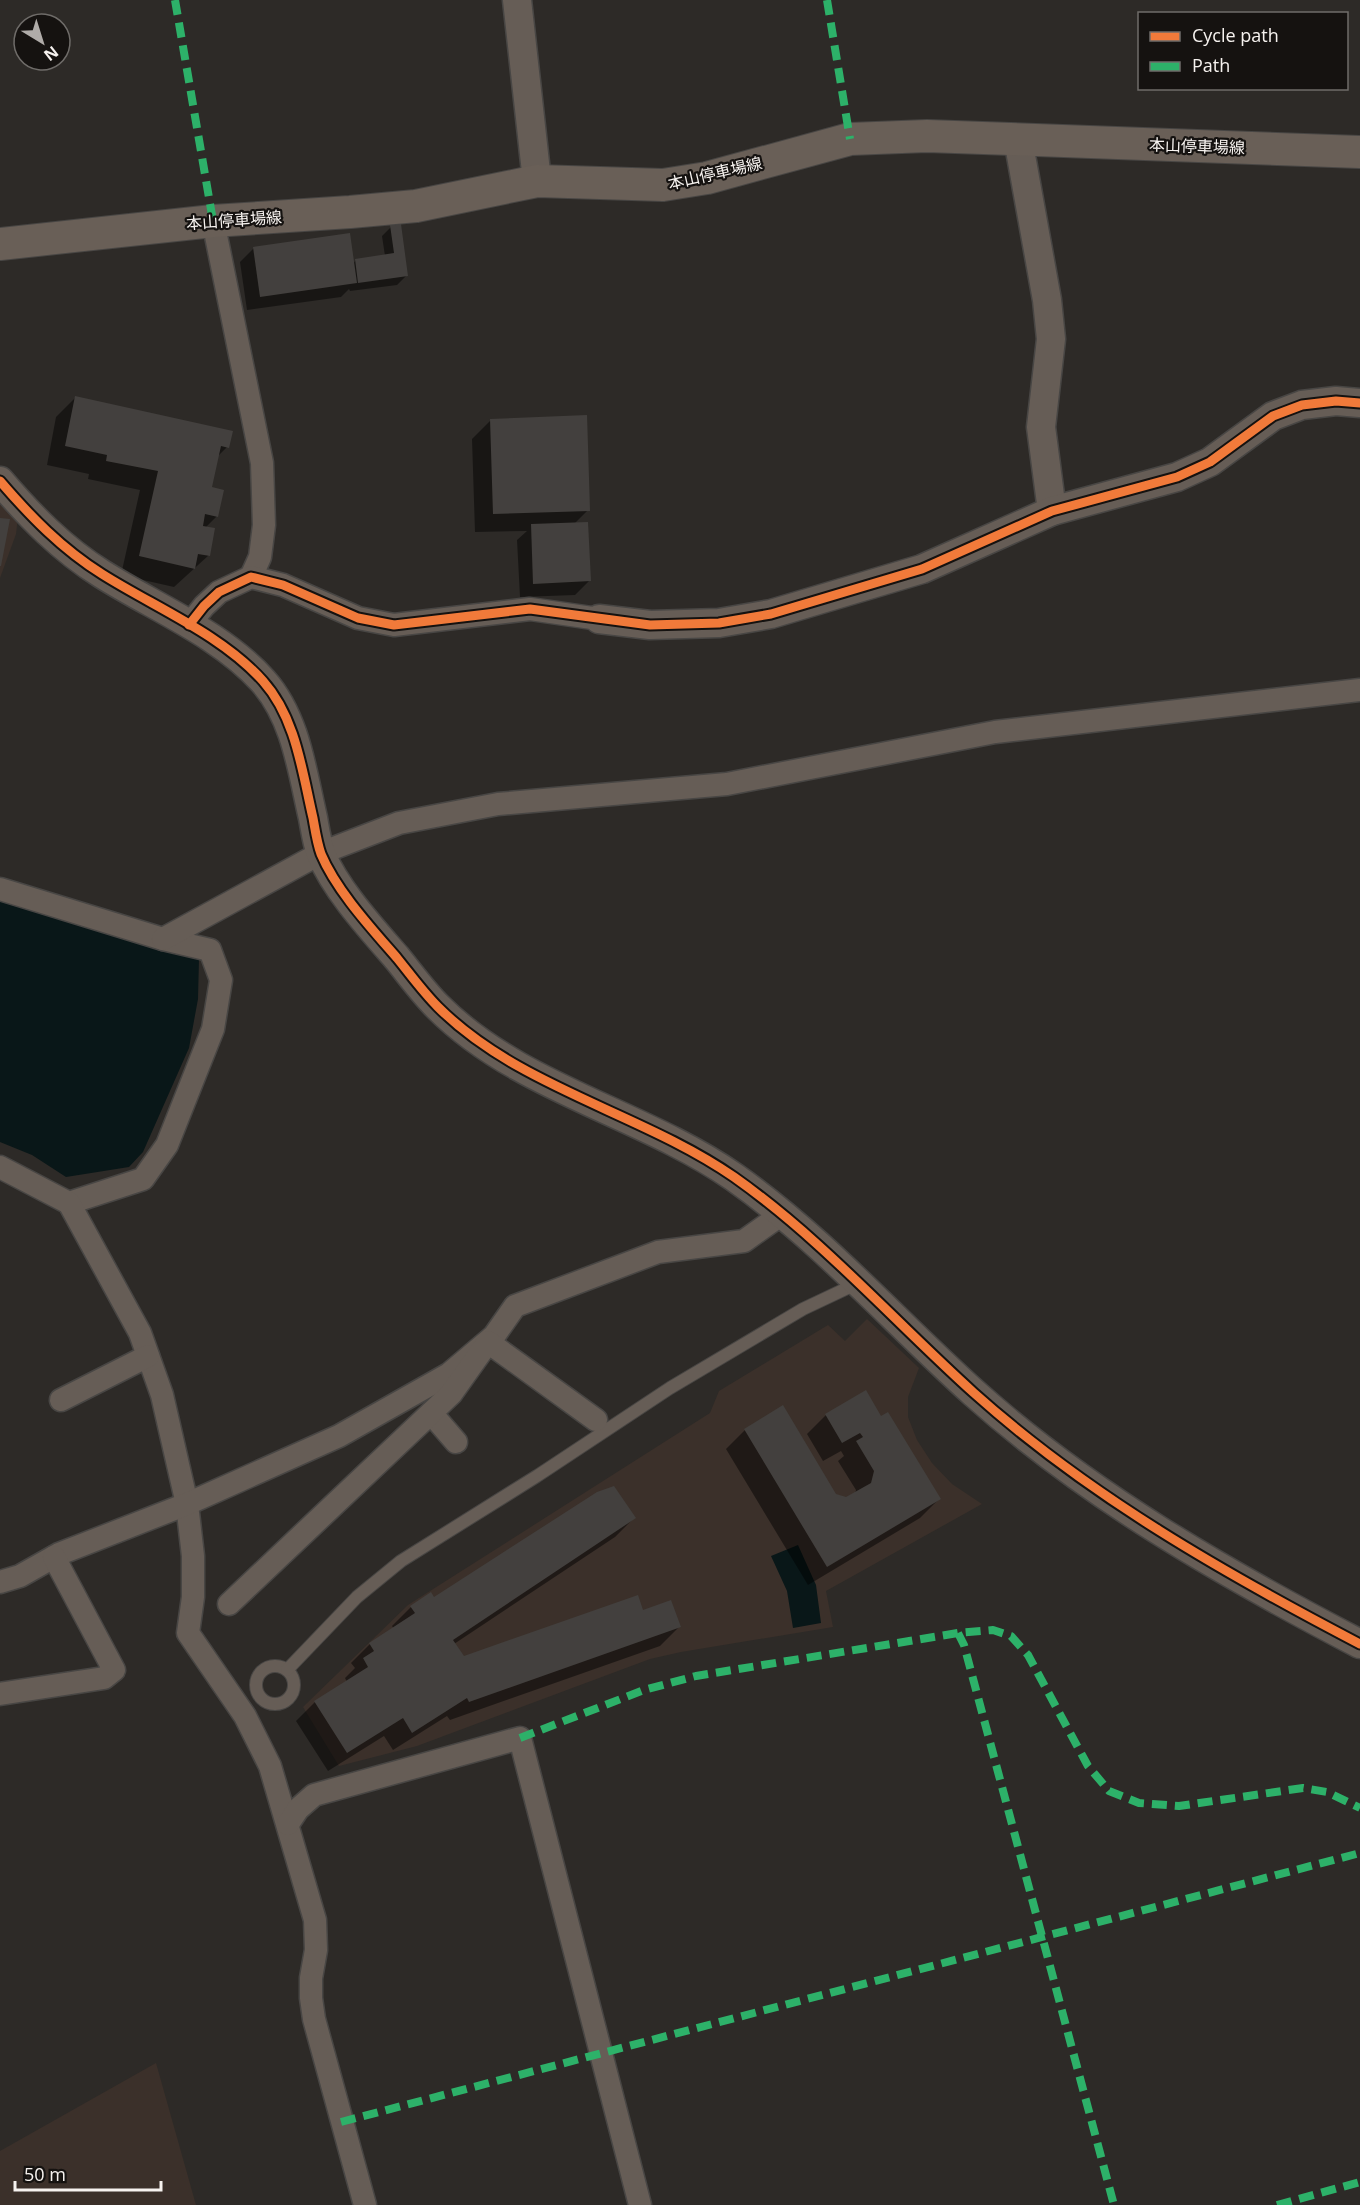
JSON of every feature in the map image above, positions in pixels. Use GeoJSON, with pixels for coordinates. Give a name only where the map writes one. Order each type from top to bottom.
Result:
{"type":"FeatureCollection","features":[{"type":"Feature","properties":{"kind":"main road","name":"本山停車場線"},"geometry":{"type":"LineString","coordinates":[[0,244],[213,221],[416,206],[537,181],[663,185],[707,178],[850,139],[927,136],[1360,152]]}},
{"type":"Feature","properties":{"kind":"street"},"geometry":{"type":"LineString","coordinates":[[517,0],[537,181]]}},
{"type":"Feature","properties":{"kind":"street"},"geometry":{"type":"LineString","coordinates":[[1018,140],[1047,300],[1051,339],[1041,427],[1052,511]]}},
{"type":"Feature","properties":{"kind":"street"},"geometry":{"type":"LineString","coordinates":[[189,626],[204,606],[219,592],[250,577],[260,557],[264,525],[262,463],[213,221]]}},
{"type":"Feature","properties":{"kind":"street"},"geometry":{"type":"LineString","coordinates":[[250,577],[283,585],[358,618],[394,624],[530,609],[650,625],[719,623],[771,614],[922,569],[1052,511],[1177,477],[1210,462],[1273,416],[1302,405],[1336,401],[1360,403]]}},
{"type":"Feature","properties":{"kind":"street"},"geometry":{"type":"LineString","coordinates":[[0,481],[46,532],[97,572],[241,658],[267,685],[283,711],[296,740],[321,853],[358,912],[438,1007],[474,1038],[524,1069],[678,1145],[730,1175],[782,1214],[975,1394],[1055,1461],[1242,1581],[1360,1644]]}},
{"type":"Feature","properties":{"kind":"street"},"geometry":{"type":"LineString","coordinates":[[163,939],[321,853],[399,824],[498,804],[726,784],[995,732],[1360,690]]}},
{"type":"Feature","properties":{"kind":"street"},"geometry":{"type":"LineString","coordinates":[[0,889],[163,939],[210,950],[221,980],[213,1029],[167,1145],[143,1179],[69,1203]]}},
{"type":"Feature","properties":{"kind":"street"},"geometry":{"type":"LineString","coordinates":[[0,1167],[27,1179],[69,1203],[140,1333],[162,1395],[187,1504],[193,1556],[193,1598],[188,1633],[244,1716],[270,1766],[288,1824],[315,1920],[316,1950],[311,1978],[314,2019],[365,2205]]}},
{"type":"Feature","properties":{"kind":"street"},"geometry":{"type":"LineString","coordinates":[[0,1582],[20,1576],[54,1557],[187,1504],[339,1436],[449,1374],[494,1336],[515,1306],[658,1252],[744,1240],[782,1214]]}},
{"type":"Feature","properties":{"kind":"street"},"geometry":{"type":"LineString","coordinates":[[229,1604],[451,1394],[488,1342]]}},
{"type":"Feature","properties":{"kind":"street"},"geometry":{"type":"LineString","coordinates":[[488,1342],[596,1420]]}},
{"type":"Feature","properties":{"kind":"street"},"geometry":{"type":"LineString","coordinates":[[61,1400],[148,1356]]}},
{"type":"Feature","properties":{"kind":"street"},"geometry":{"type":"LineString","coordinates":[[431,1413],[456,1442]]}},
{"type":"Feature","properties":{"kind":"street"},"geometry":{"type":"LineString","coordinates":[[0,1694],[104,1678],[114,1670],[54,1557]]}},
{"type":"Feature","properties":{"kind":"street"},"geometry":{"type":"LineString","coordinates":[[288,1824],[298,1809],[314,1795],[520,1738],[640,2205]]}},
{"type":"Feature","properties":{"kind":"lane"},"geometry":{"type":"LineString","coordinates":[[287,1670],[357,1597],[401,1561],[670,1389],[803,1309],[858,1283]]}},
{"type":"Feature","properties":{"kind":"shaded area"},"geometry":{"type":"Polygon","coordinates":[[[0,503],[18,517],[16,534],[0,578],[0,503]]]}},
{"type":"Feature","properties":{"kind":"shaded area"},"geometry":{"type":"Polygon","coordinates":[[[0,894],[199,958],[198,999],[189,1048],[143,1152],[129,1167],[66,1177],[32,1155],[0,1142],[0,894]]]}},
{"type":"Feature","properties":{"kind":"shaded area"},"geometry":{"type":"Polygon","coordinates":[[[867,1319],[919,1368],[908,1397],[908,1417],[917,1440],[932,1463],[952,1484],[982,1504],[826,1591],[833,1627],[650,1659],[417,1746],[339,1766],[303,1707],[408,1605],[710,1413],[719,1391],[828,1325],[845,1341],[867,1319]]]}},
{"type":"Feature","properties":{"kind":"shaded area"},"geometry":{"type":"Polygon","coordinates":[[[798,1545],[816,1585],[821,1623],[793,1628],[787,1591],[771,1556],[798,1545]]]}},
{"type":"Feature","properties":{"kind":"shaded area"},"geometry":{"type":"Polygon","coordinates":[[[156,2063],[196,2205],[0,2205],[0,2151],[156,2063]]]}},
{"type":"Feature","properties":{"kind":"building"},"geometry":{"type":"Polygon","coordinates":[[[401,224],[408,276],[358,283],[355,259],[394,253],[390,225],[401,224]]]}},
{"type":"Feature","properties":{"kind":"building"},"geometry":{"type":"Polygon","coordinates":[[[350,233],[357,283],[260,297],[253,247],[350,233]]]}},
{"type":"Feature","properties":{"kind":"building"},"geometry":{"type":"Polygon","coordinates":[[[75,396],[233,431],[229,448],[221,446],[212,487],[224,490],[218,517],[205,514],[203,526],[215,528],[210,556],[198,554],[195,569],[139,556],[158,471],[106,461],[107,455],[65,446],[75,396]]]}},
{"type":"Feature","properties":{"kind":"building"},"geometry":{"type":"Polygon","coordinates":[[[587,415],[590,511],[493,514],[490,419],[587,415]]]}},
{"type":"Feature","properties":{"kind":"building"},"geometry":{"type":"Polygon","coordinates":[[[0,518],[10,519],[1,566],[0,566],[0,518]]]}},
{"type":"Feature","properties":{"kind":"building"},"geometry":{"type":"Polygon","coordinates":[[[588,522],[591,581],[533,584],[531,524],[588,522]]]}},
{"type":"Feature","properties":{"kind":"building"},"geometry":{"type":"Polygon","coordinates":[[[866,1390],[881,1416],[888,1412],[941,1499],[827,1567],[744,1429],[783,1405],[836,1494],[846,1497],[871,1483],[874,1471],[856,1441],[863,1437],[860,1433],[842,1443],[825,1414],[866,1390]]]}},
{"type":"Feature","properties":{"kind":"building"},"geometry":{"type":"Polygon","coordinates":[[[614,1486],[636,1518],[453,1640],[464,1656],[638,1595],[643,1610],[671,1600],[681,1627],[469,1702],[467,1698],[412,1733],[403,1718],[347,1753],[314,1701],[368,1667],[363,1658],[374,1651],[369,1643],[415,1613],[410,1606],[431,1592],[434,1597],[597,1492],[614,1486]]]}},
{"type":"Feature","properties":{"kind":"marked path"},"geometry":{"type":"LineString","coordinates":[[175,0],[213,221]]}},
{"type":"Feature","properties":{"kind":"marked path"},"geometry":{"type":"LineString","coordinates":[[827,0],[850,139]]}},
{"type":"Feature","properties":{"kind":"marked path"},"geometry":{"type":"LineString","coordinates":[[520,1738],[644,1690],[696,1676],[958,1633],[993,1630],[1011,1636],[1028,1655],[1088,1766],[1109,1791],[1139,1803],[1179,1806],[1303,1788],[1327,1792],[1360,1808]]}},
{"type":"Feature","properties":{"kind":"marked path"},"geometry":{"type":"LineString","coordinates":[[958,1633],[964,1645],[1114,2205]]}},
{"type":"Feature","properties":{"kind":"marked path"},"geometry":{"type":"LineString","coordinates":[[341,2122],[1360,1853]]}},
{"type":"Feature","properties":{"kind":"marked path"},"geometry":{"type":"LineString","coordinates":[[1277,2205],[1360,2182]]}},
{"type":"Feature","properties":{"kind":"cycle path"},"geometry":{"type":"LineString","coordinates":[[189,625],[219,592],[251,577],[283,585],[358,618],[394,625],[530,609],[650,625],[719,623],[771,614],[922,569],[1052,511],[1177,477],[1210,462],[1273,416],[1302,405],[1336,401],[1360,403]]}},
{"type":"Feature","properties":{"kind":"cycle path"},"geometry":{"type":"LineString","coordinates":[[0,481],[35,519],[73,554],[102,574],[207,635],[246,664],[263,681],[283,711],[290,728],[301,764],[318,845],[328,868],[355,908],[427,995],[470,1035],[505,1059],[543,1080],[660,1135],[734,1177],[828,1254],[974,1393],[1064,1466],[1208,1561],[1360,1644]]}}]}
